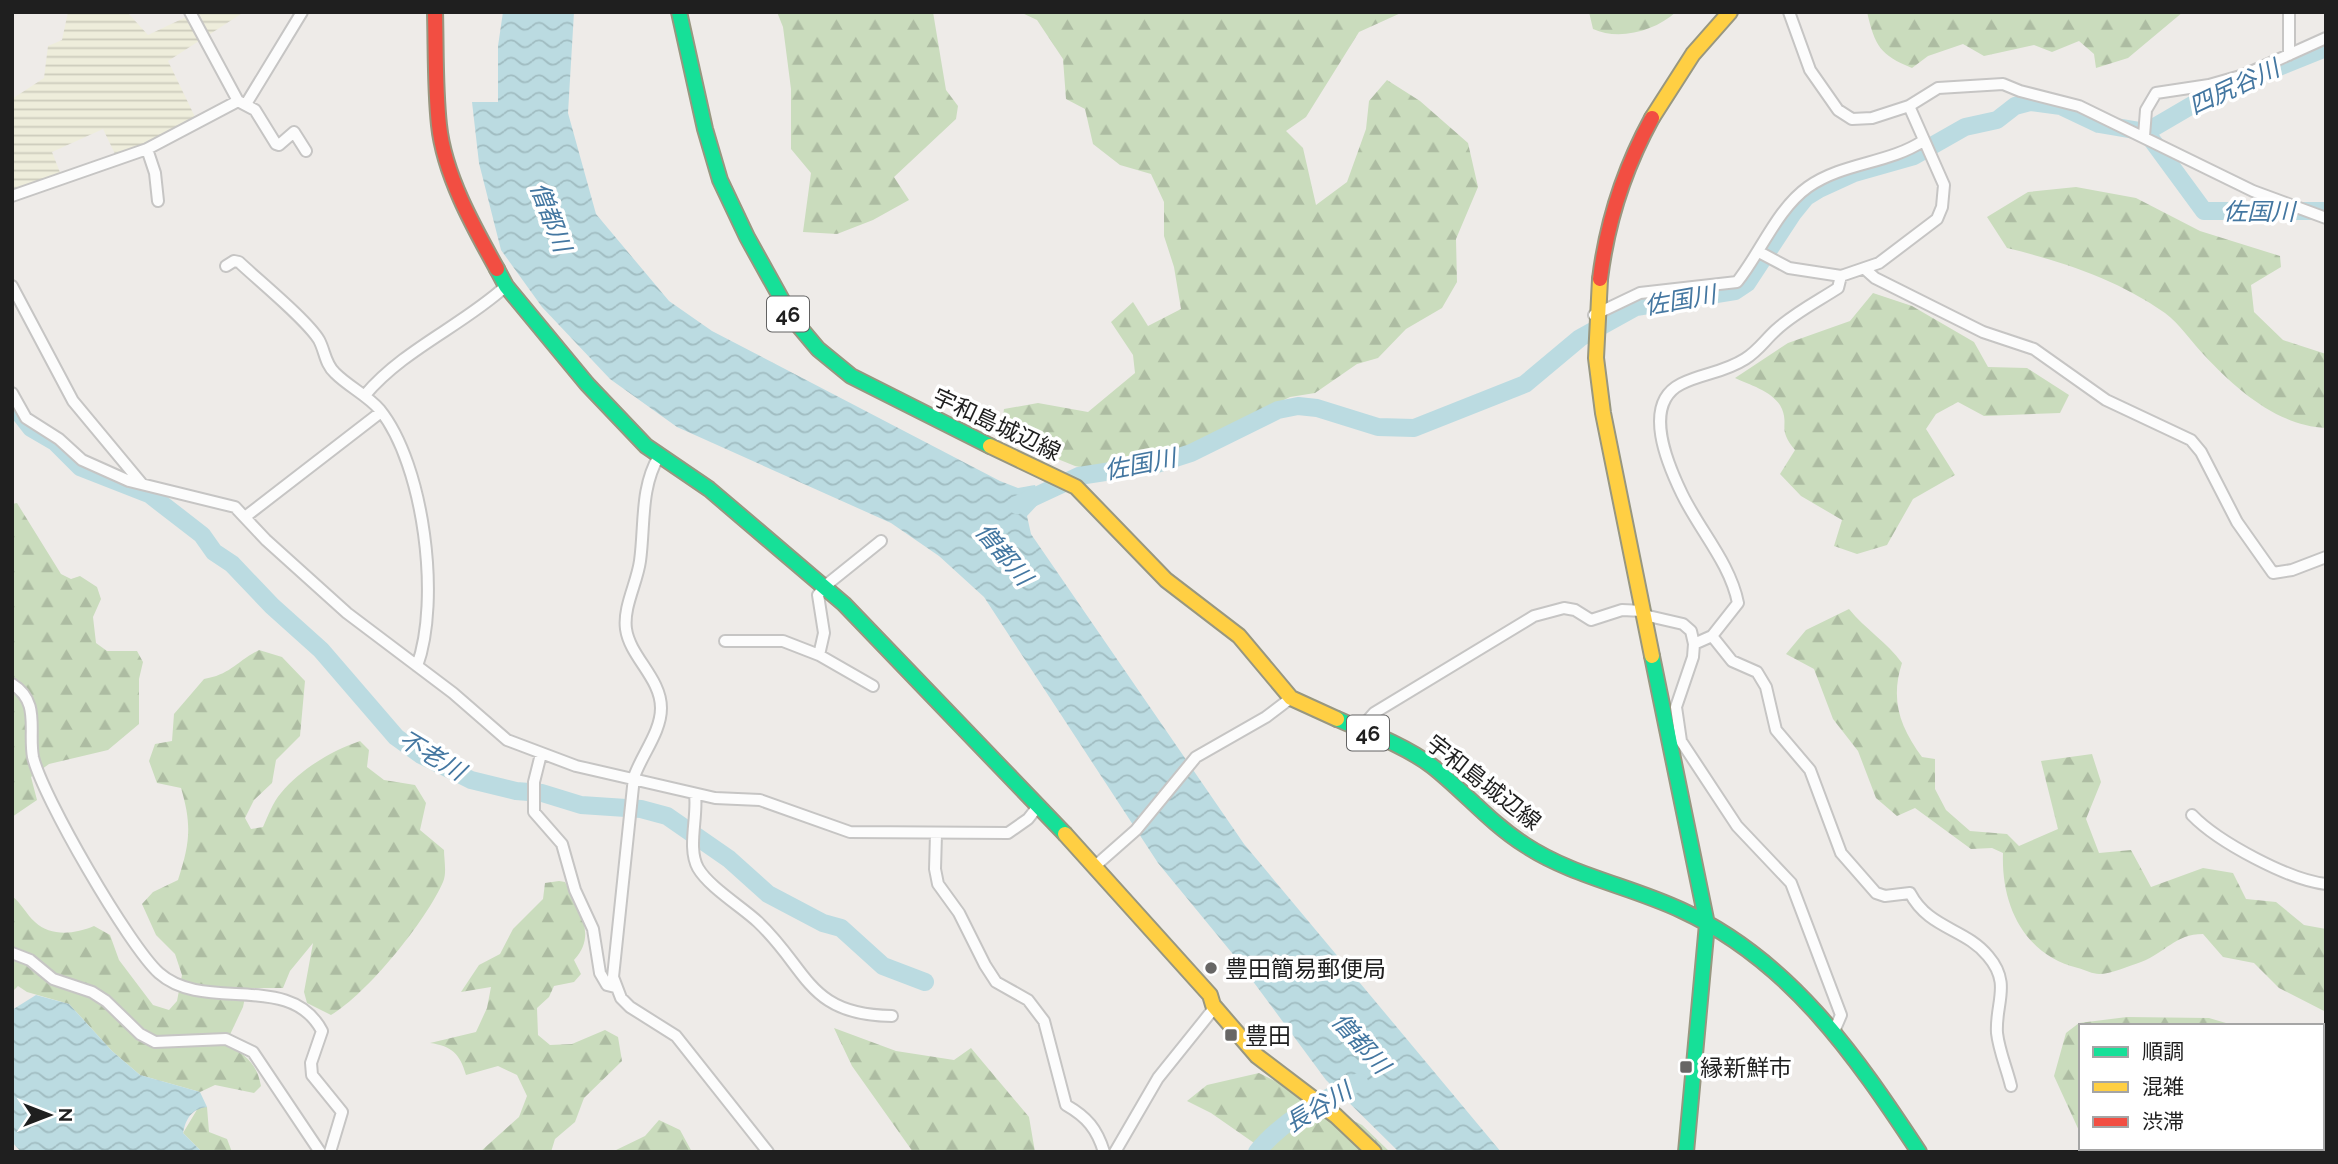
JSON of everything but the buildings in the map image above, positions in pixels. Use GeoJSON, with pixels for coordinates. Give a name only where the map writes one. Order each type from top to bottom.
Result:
{"type":"FeatureCollection","features":[{"type":"Feature","properties":{"kind":"street"},"geometry":{"type":"LineString","coordinates":[[190,12],[242,103],[255,110],[276,144],[279,145],[294,131],[306,151]]}},
{"type":"Feature","properties":{"kind":"street"},"geometry":{"type":"LineString","coordinates":[[12,196],[148,149],[242,103],[302,12]]}},
{"type":"Feature","properties":{"kind":"street"},"geometry":{"type":"LineString","coordinates":[[435,12],[439,126],[446,158],[477,233],[506,286],[629,430],[659,456],[709,489],[825,586],[1039,805],[1210,995],[1213,1004],[1257,1056],[1336,1116],[1374,1152]]}},
{"type":"Feature","properties":{"kind":"street","name":"宇和島城辺線"},"geometry":{"type":"LineString","coordinates":[[679,12],[717,171],[734,211],[781,303],[798,329],[839,370],[983,444],[1065,481],[1095,502],[1166,580],[1234,631],[1277,686],[1291,698],[1429,764],[1511,836],[1537,853],[1683,910],[1769,963],[1799,989],[1835,1029],[1919,1152]]}},
{"type":"Feature","properties":{"kind":"street"},"geometry":{"type":"LineString","coordinates":[[1686,1152],[1707,924],[1596,377],[1594,315],[1599,263],[1611,211],[1625,172],[1666,91],[1690,57],[1730,12]]}},
{"type":"Feature","properties":{"kind":"street"},"geometry":{"type":"LineString","coordinates":[[1788,12],[1801,52],[1838,110],[1852,119],[1872,118],[1909,106],[1938,88],[2003,84],[2029,94],[2079,106],[2253,191],[2326,218]]}},
{"type":"Feature","properties":{"kind":"street"},"geometry":{"type":"LineString","coordinates":[[2289,12],[2290,55]]}},
{"type":"Feature","properties":{"kind":"street"},"geometry":{"type":"LineString","coordinates":[[2144,136],[2146,110],[2156,93],[2232,78],[2290,55],[2326,37]]}},
{"type":"Feature","properties":{"kind":"street"},"geometry":{"type":"LineString","coordinates":[[1759,252],[1789,268],[1841,276],[1866,270],[1937,219],[1942,206],[1944,185],[1909,106]]}},
{"type":"Feature","properties":{"kind":"street"},"geometry":{"type":"LineString","coordinates":[[1594,315],[1640,293],[1737,282],[1792,201],[1809,186],[1859,164],[1904,154],[1923,141]]}},
{"type":"Feature","properties":{"kind":"street"},"geometry":{"type":"LineString","coordinates":[[148,149],[155,173],[158,201]]}},
{"type":"Feature","properties":{"kind":"street"},"geometry":{"type":"LineString","coordinates":[[226,266],[239,262],[314,333],[334,372],[365,395],[381,412],[399,443],[411,477],[425,548],[429,597],[417,666]]}},
{"type":"Feature","properties":{"kind":"street"},"geometry":{"type":"LineString","coordinates":[[1866,270],[1875,278],[1966,323],[2034,349],[2106,400],[2191,440],[2201,452],[2237,522],[2273,573],[2292,570],[2326,557]]}},
{"type":"Feature","properties":{"kind":"street"},"geometry":{"type":"LineString","coordinates":[[1694,644],[1712,636],[1738,603],[1734,583],[1682,494],[1661,433],[1662,406],[1670,391],[1682,384],[1726,371],[1755,352],[1777,328],[1838,288],[1841,276]]}},
{"type":"Feature","properties":{"kind":"street"},"geometry":{"type":"LineString","coordinates":[[12,286],[73,401],[142,484]]}},
{"type":"Feature","properties":{"kind":"street"},"geometry":{"type":"LineString","coordinates":[[365,395],[377,381],[411,353],[479,311],[506,286]]}},
{"type":"Feature","properties":{"kind":"street"},"geometry":{"type":"LineString","coordinates":[[12,393],[26,418],[59,439],[82,460],[142,484],[235,507],[348,613],[507,740],[541,754],[576,766],[634,777],[695,794],[760,800],[850,832],[1008,833],[1028,819],[1039,805]]}},
{"type":"Feature","properties":{"kind":"street"},"geometry":{"type":"LineString","coordinates":[[245,517],[381,412]]}},
{"type":"Feature","properties":{"kind":"street"},"geometry":{"type":"LineString","coordinates":[[659,456],[652,468],[644,504],[640,562],[626,615],[626,631],[657,688],[661,713],[660,721],[641,755],[634,777],[613,958],[615,987],[630,1007],[676,1036],[768,1152]]}},
{"type":"Feature","properties":{"kind":"street"},"geometry":{"type":"LineString","coordinates":[[819,654],[824,633],[818,595],[825,586],[881,541]]}},
{"type":"Feature","properties":{"kind":"street"},"geometry":{"type":"LineString","coordinates":[[1360,729],[1374,713],[1534,616],[1564,608],[1576,610],[1591,620],[1622,610],[1683,624],[1691,631],[1694,644],[1676,706],[1681,741],[1737,826],[1791,883],[1841,1015],[1835,1029]]}},
{"type":"Feature","properties":{"kind":"street"},"geometry":{"type":"LineString","coordinates":[[1712,636],[1732,661],[1757,672],[1766,687],[1776,730],[1810,771],[1841,853],[1859,877],[1876,893],[1885,896],[1910,893],[1919,910],[1987,955],[1999,972],[2003,985],[1997,1036],[2011,1086]]}},
{"type":"Feature","properties":{"kind":"street"},"geometry":{"type":"LineString","coordinates":[[725,641],[769,639],[819,654],[873,686]]}},
{"type":"Feature","properties":{"kind":"street"},"geometry":{"type":"LineString","coordinates":[[12,684],[27,699],[33,714],[33,757],[67,832],[128,930],[159,973],[187,987],[237,996],[269,996],[293,1003],[317,1021],[322,1031],[311,1063],[312,1075],[342,1112],[330,1152]]}},
{"type":"Feature","properties":{"kind":"street"},"geometry":{"type":"LineString","coordinates":[[1094,867],[1136,830],[1196,757],[1266,717],[1291,698]]}},
{"type":"Feature","properties":{"kind":"street"},"geometry":{"type":"LineString","coordinates":[[541,754],[534,782],[534,812],[562,844],[575,890],[593,929],[600,973],[607,985],[615,987]]}},
{"type":"Feature","properties":{"kind":"street"},"geometry":{"type":"LineString","coordinates":[[695,794],[694,856],[706,878],[767,930],[813,991],[859,1013],[892,1016]]}},
{"type":"Feature","properties":{"kind":"street"},"geometry":{"type":"LineString","coordinates":[[2192,815],[2207,830],[2251,856],[2311,881],[2326,884]]}},
{"type":"Feature","properties":{"kind":"street"},"geometry":{"type":"LineString","coordinates":[[936,834],[935,869],[939,884],[959,913],[996,982],[1028,1000],[1044,1021],[1066,1105],[1080,1112],[1097,1129],[1104,1152]]}},
{"type":"Feature","properties":{"kind":"street"},"geometry":{"type":"LineString","coordinates":[[12,953],[30,960],[53,979],[106,1001],[140,1034],[155,1042],[226,1039],[253,1052],[320,1152]]}},
{"type":"Feature","properties":{"kind":"street"},"geometry":{"type":"LineString","coordinates":[[1115,1152],[1158,1078],[1211,1012],[1213,1004]]}},
{"type":"Feature","properties":{"kind":"green space"},"geometry":{"type":"Polygon","coordinates":[[[68,12],[127,12],[148,35],[186,17],[199,41],[168,61],[196,119],[156,141],[153,138],[147,142],[149,145],[116,156],[103,129],[52,152],[61,175],[12,192],[12,99],[44,78],[48,46],[62,40],[68,12]]]}},
{"type":"Feature","properties":{"kind":"green space"},"geometry":{"type":"Polygon","coordinates":[[[195,12],[244,12],[207,36],[195,12]]]}},
{"type":"Feature","properties":{"kind":"green space"},"geometry":{"type":"Polygon","coordinates":[[[777,12],[933,12],[946,90],[958,106],[956,119],[894,177],[909,200],[873,220],[837,234],[803,232],[811,173],[791,149],[791,89],[783,27],[777,12]]]}},
{"type":"Feature","properties":{"kind":"green space"},"geometry":{"type":"Polygon","coordinates":[[[1020,12],[1403,12],[1359,32],[1306,117],[1286,131],[1303,148],[1316,205],[1347,182],[1366,129],[1369,101],[1387,80],[1420,101],[1468,143],[1478,187],[1456,239],[1457,282],[1442,308],[1406,329],[1378,358],[1357,364],[1315,393],[1290,397],[1129,476],[1075,466],[1023,445],[1001,430],[1004,409],[1038,403],[1088,412],[1135,373],[1133,355],[1111,322],[1133,302],[1148,326],[1181,309],[1174,267],[1164,236],[1164,202],[1151,174],[1120,165],[1093,144],[1085,109],[1066,99],[1063,59],[1037,20],[1020,12]]]}},
{"type":"Feature","properties":{"kind":"green space"},"geometry":{"type":"Polygon","coordinates":[[[1589,12],[1676,12],[1647,29],[1614,34],[1593,29],[1589,12]]]}},
{"type":"Feature","properties":{"kind":"green space"},"geometry":{"type":"Polygon","coordinates":[[[1867,12],[2183,12],[2128,58],[2096,68],[2094,54],[2079,41],[2052,52],[2034,45],[1984,56],[1963,44],[1928,56],[1912,68],[1893,59],[1880,48],[1867,12]]]}},
{"type":"Feature","properties":{"kind":"green space"},"geometry":{"type":"Polygon","coordinates":[[[2076,187],[2136,198],[2200,231],[2280,256],[2281,267],[2251,285],[2254,312],[2283,340],[2326,354],[2326,428],[2291,421],[2260,404],[2217,369],[2170,317],[2147,301],[2089,273],[2007,248],[1987,217],[2028,192],[2076,187]]]}},
{"type":"Feature","properties":{"kind":"green space"},"geometry":{"type":"Polygon","coordinates":[[[1873,293],[1912,306],[1974,342],[1988,367],[2027,368],[2069,395],[2060,413],[1984,416],[1958,402],[1936,414],[1926,429],[1955,475],[1913,499],[1887,545],[1857,554],[1834,546],[1842,520],[1801,496],[1780,474],[1795,450],[1786,437],[1784,415],[1779,403],[1762,390],[1735,378],[1788,343],[1850,321],[1873,293]]]}},
{"type":"Feature","properties":{"kind":"green space"},"geometry":{"type":"Polygon","coordinates":[[[17,503],[61,574],[71,579],[80,576],[97,587],[101,599],[93,617],[96,643],[107,651],[137,651],[143,662],[139,679],[139,724],[108,750],[49,764],[31,777],[37,800],[12,817],[12,504],[17,503]]]}},
{"type":"Feature","properties":{"kind":"green space"},"geometry":{"type":"Polygon","coordinates":[[[1849,609],[1902,663],[1897,701],[1903,724],[1922,757],[1935,759],[1935,789],[1946,810],[1970,831],[2007,834],[2019,846],[2058,829],[2041,761],[2092,754],[2101,782],[2086,819],[2099,853],[2131,850],[2151,887],[2203,868],[2233,873],[2246,899],[2276,902],[2304,925],[2326,929],[2326,1012],[2279,988],[2254,963],[2223,957],[2203,934],[2177,940],[2141,962],[2104,974],[2059,961],[2043,952],[2030,940],[2012,909],[2006,891],[2003,853],[1992,848],[1971,849],[1915,808],[1897,816],[1876,798],[1858,751],[1833,719],[1814,669],[1786,654],[1806,630],[1849,609]]]}},
{"type":"Feature","properties":{"kind":"green space"},"geometry":{"type":"Polygon","coordinates":[[[259,650],[282,657],[305,681],[300,736],[276,760],[272,783],[254,800],[245,818],[251,829],[263,827],[278,797],[298,776],[338,750],[360,741],[369,750],[367,767],[384,780],[415,785],[426,803],[420,830],[444,850],[445,875],[435,898],[410,936],[361,991],[331,1015],[307,1003],[304,992],[313,943],[290,971],[283,988],[247,988],[243,1007],[226,1043],[249,1060],[257,1071],[261,1086],[254,1093],[215,1085],[200,1092],[140,1075],[112,1051],[69,1004],[27,992],[18,986],[12,992],[12,896],[35,922],[48,930],[63,933],[94,926],[110,935],[119,960],[153,1005],[169,1010],[177,1001],[182,975],[175,954],[156,935],[142,904],[153,892],[178,880],[187,844],[188,824],[181,788],[157,783],[149,761],[155,744],[172,741],[174,714],[204,679],[227,671],[259,650]]]}},
{"type":"Feature","properties":{"kind":"green space"},"geometry":{"type":"Polygon","coordinates":[[[565,882],[583,922],[585,941],[574,960],[581,974],[574,982],[554,986],[549,997],[537,1008],[538,1035],[550,1045],[572,1044],[605,1030],[618,1037],[622,1061],[584,1098],[575,1122],[555,1139],[551,1152],[480,1152],[519,1117],[527,1096],[517,1075],[498,1066],[466,1075],[454,1052],[444,1046],[430,1043],[476,1032],[487,1008],[491,987],[461,992],[479,965],[500,954],[513,929],[543,899],[545,883],[565,882]]]}},
{"type":"Feature","properties":{"kind":"green space"},"geometry":{"type":"Polygon","coordinates":[[[2127,1017],[2209,1018],[2229,1024],[2079,1024],[2079,1131],[2054,1076],[2066,1033],[2079,1023],[2127,1017]]]}},
{"type":"Feature","properties":{"kind":"green space"},"geometry":{"type":"Polygon","coordinates":[[[834,1028],[896,1051],[954,1060],[971,1048],[1029,1117],[1035,1152],[913,1152],[852,1066],[834,1028]]]}},
{"type":"Feature","properties":{"kind":"green space"},"geometry":{"type":"Polygon","coordinates":[[[2326,1043],[2326,1152],[2088,1152],[2324,1150],[2326,1043]]]}},
{"type":"Feature","properties":{"kind":"green space"},"geometry":{"type":"Polygon","coordinates":[[[1259,1073],[1362,1125],[1390,1152],[1267,1152],[1211,1113],[1187,1101],[1207,1085],[1259,1073]]]}},
{"type":"Feature","properties":{"kind":"green space"},"geometry":{"type":"Polygon","coordinates":[[[207,1107],[209,1132],[227,1139],[232,1152],[202,1152],[183,1133],[198,1108],[207,1107]]]}},
{"type":"Feature","properties":{"kind":"green space"},"geometry":{"type":"Polygon","coordinates":[[[659,1120],[680,1130],[692,1152],[612,1152],[645,1136],[659,1120]]]}},
{"type":"Feature","properties":{"kind":"water","name":"僧都川"},"geometry":{"type":"Polygon","coordinates":[[[503,12],[574,12],[568,113],[596,214],[669,301],[712,331],[1000,481],[1018,488],[1035,485],[1041,501],[1027,516],[1031,534],[1244,844],[1501,1152],[1399,1152],[1326,1080],[1232,953],[1158,863],[984,597],[939,556],[891,523],[677,427],[610,379],[542,307],[501,250],[479,163],[472,102],[498,102],[498,46],[503,12]]]}},
{"type":"Feature","properties":{"kind":"water"},"geometry":{"type":"Polygon","coordinates":[[[36,995],[69,1004],[112,1051],[140,1075],[200,1092],[207,1107],[190,1116],[183,1133],[202,1152],[21,1152],[12,1142],[12,1010],[36,995]]]}},
{"type":"Feature","properties":{"kind":"waterway","name":"四尻谷川"},"geometry":{"type":"LineString","coordinates":[[2146,132],[2211,94],[2326,48]]}},
{"type":"Feature","properties":{"kind":"waterway","name":"佐国川"},"geometry":{"type":"LineString","coordinates":[[1017,505],[1079,476],[1157,464],[1191,453],[1278,410],[1298,406],[1317,408],[1378,427],[1414,428],[1525,384],[1580,338],[1636,307],[1735,291],[1747,283],[1806,197],[1819,189],[1854,173],[1914,156],[1965,127],[1997,120],[2015,106],[2030,102],[2061,106],[2099,124],[2146,132],[2204,211],[2326,211]]}},
{"type":"Feature","properties":{"kind":"waterway","name":"不老川"},"geometry":{"type":"LineString","coordinates":[[17,410],[31,428],[55,442],[80,467],[149,494],[202,535],[214,552],[232,564],[272,606],[321,650],[396,737],[421,755],[471,780],[516,791],[542,793],[581,805],[641,809],[667,816],[729,859],[768,894],[823,923],[841,928],[883,966],[925,982]]}},
{"type":"Feature","properties":{"kind":"waterway","name":"長谷川"},"geometry":{"type":"LineString","coordinates":[[1257,1152],[1291,1120],[1359,1082]]}},
{"type":"Feature","properties":{"kind":"traffic: fast"},"geometry":{"type":"LineString","coordinates":[[679,12],[705,129],[720,180],[747,237],[792,318],[818,349],[851,376],[990,446]]}},
{"type":"Feature","properties":{"kind":"traffic: fast"},"geometry":{"type":"LineString","coordinates":[[497,269],[506,286],[587,384],[646,446],[709,489],[844,604],[1065,834]]}},
{"type":"Feature","properties":{"kind":"traffic: fast"},"geometry":{"type":"LineString","coordinates":[[1652,656],[1707,924],[1686,1152]]}},
{"type":"Feature","properties":{"kind":"traffic: fast"},"geometry":{"type":"LineString","coordinates":[[1337,719],[1386,740],[1432,766],[1500,827],[1543,856],[1681,910],[1720,931],[1755,955],[1817,1013],[1870,1080],[1919,1152]]}},
{"type":"Feature","properties":{"kind":"traffic: slow"},"geometry":{"type":"LineString","coordinates":[[1652,118],[1693,54],[1730,12]]}},
{"type":"Feature","properties":{"kind":"traffic: slow"},"geometry":{"type":"LineString","coordinates":[[1600,279],[1596,358],[1603,413],[1652,656]]}},
{"type":"Feature","properties":{"kind":"traffic: slow"},"geometry":{"type":"LineString","coordinates":[[990,446],[1076,487],[1166,580],[1239,636],[1291,698],[1337,719]]}},
{"type":"Feature","properties":{"kind":"traffic: slow"},"geometry":{"type":"LineString","coordinates":[[1065,834],[1210,995],[1213,1005],[1257,1056],[1336,1116],[1374,1152]]}},
{"type":"Feature","properties":{"kind":"traffic: jam"},"geometry":{"type":"LineString","coordinates":[[435,12],[437,97],[442,143],[453,181],[497,269]]}},
{"type":"Feature","properties":{"kind":"traffic: jam"},"geometry":{"type":"LineString","coordinates":[[1600,279],[1618,196],[1652,118]]}},
{"type":"Feature","properties":{"kind":"place","name":"豊田簡易郵便局"},"geometry":{"type":"Point","coordinates":[1211,968]}},
{"type":"Feature","properties":{"kind":"place","name":"豊田"},"geometry":{"type":"Point","coordinates":[1231,1035]}},
{"type":"Feature","properties":{"kind":"place","name":"縁新鮮市"},"geometry":{"type":"Point","coordinates":[1686,1067]}}]}
